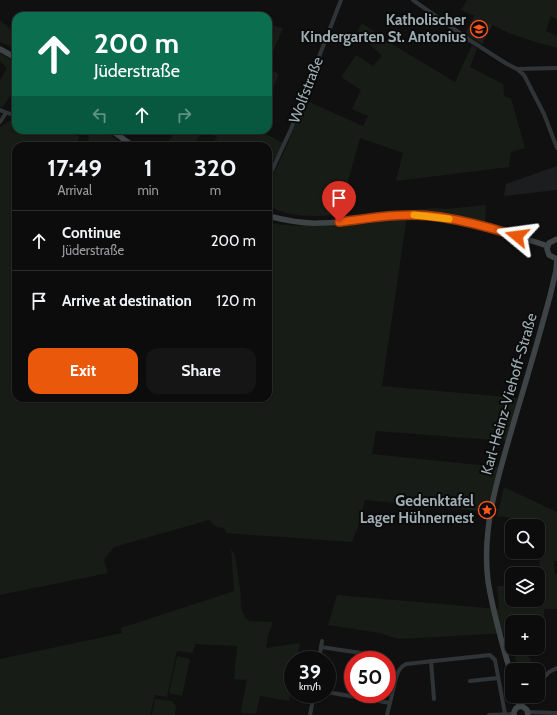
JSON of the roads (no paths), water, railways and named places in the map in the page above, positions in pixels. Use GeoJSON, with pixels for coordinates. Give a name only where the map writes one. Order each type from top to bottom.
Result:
{"type":"FeatureCollection","features":[{"type":"Feature","properties":{"kind":"street","name":"Wolfstraße"},"geometry":{"type":"LineString","coordinates":[[272,170],[291,129],[341,0]]}},
{"type":"Feature","properties":{"kind":"street"},"geometry":{"type":"LineString","coordinates":[[413,0],[471,42],[506,64],[518,69],[524,75],[544,114],[557,148]]}},
{"type":"Feature","properties":{"kind":"street"},"geometry":{"type":"LineString","coordinates":[[0,49],[12,56]]}},
{"type":"Feature","properties":{"kind":"street"},"geometry":{"type":"LineString","coordinates":[[518,69],[557,68]]}},
{"type":"Feature","properties":{"kind":"street"},"geometry":{"type":"LineString","coordinates":[[0,110],[12,115]]}},
{"type":"Feature","properties":{"kind":"street"},"geometry":{"type":"LineString","coordinates":[[0,122],[6,113]]}},
{"type":"Feature","properties":{"kind":"street"},"geometry":{"type":"LineString","coordinates":[[117,134],[128,142]]}},
{"type":"Feature","properties":{"kind":"street"},"geometry":{"type":"LineString","coordinates":[[272,217],[318,223],[407,215],[440,217],[469,223],[548,246]]}},
{"type":"Feature","properties":{"kind":"street"},"geometry":{"type":"LineString","coordinates":[[557,239],[552,241],[548,246],[549,255],[557,259]]}},
{"type":"Feature","properties":{"kind":"street","name":"Karl-Heinz-Viehoff-Straße"},"geometry":{"type":"LineString","coordinates":[[508,663],[488,581],[487,545],[489,527],[496,485],[548,303],[556,272],[557,259]]}},
{"type":"Feature","properties":{"kind":"street"},"geometry":{"type":"LineString","coordinates":[[320,651],[322,641]]}},
{"type":"Feature","properties":{"kind":"street"},"geometry":{"type":"LineString","coordinates":[[321,647],[348,651]]}},
{"type":"Feature","properties":{"kind":"street"},"geometry":{"type":"LineString","coordinates":[[396,678],[400,668],[406,664],[492,656],[495,660],[506,714]]}},
{"type":"Feature","properties":{"kind":"street"},"geometry":{"type":"LineString","coordinates":[[431,661],[434,699]]}},
{"type":"Feature","properties":{"kind":"street"},"geometry":{"type":"LineString","coordinates":[[545,676],[549,672],[557,668]]}},
{"type":"Feature","properties":{"kind":"street"},"geometry":{"type":"LineString","coordinates":[[470,681],[498,678]]}},
{"type":"Feature","properties":{"kind":"street"},"geometry":{"type":"LineString","coordinates":[[310,715],[312,703]]}},
{"type":"Feature","properties":{"kind":"street"},"geometry":{"type":"LineString","coordinates":[[387,715],[390,703]]}},
{"type":"Feature","properties":{"kind":"street"},"geometry":{"type":"LineString","coordinates":[[490,715],[514,714],[516,708],[519,706]]}},
{"type":"Feature","properties":{"kind":"street"},"geometry":{"type":"LineString","coordinates":[[519,706],[526,708],[528,713],[557,714]]}},
{"type":"Feature","properties":{"kind":"place","name":"Katholischer Kindergarten St. Antonius"},"geometry":{"type":"Point","coordinates":[479,29]}},
{"type":"Feature","properties":{"kind":"place","name":"Gedenktafel Lager Hühnernest"},"geometry":{"type":"Point","coordinates":[487,510]}}]}
